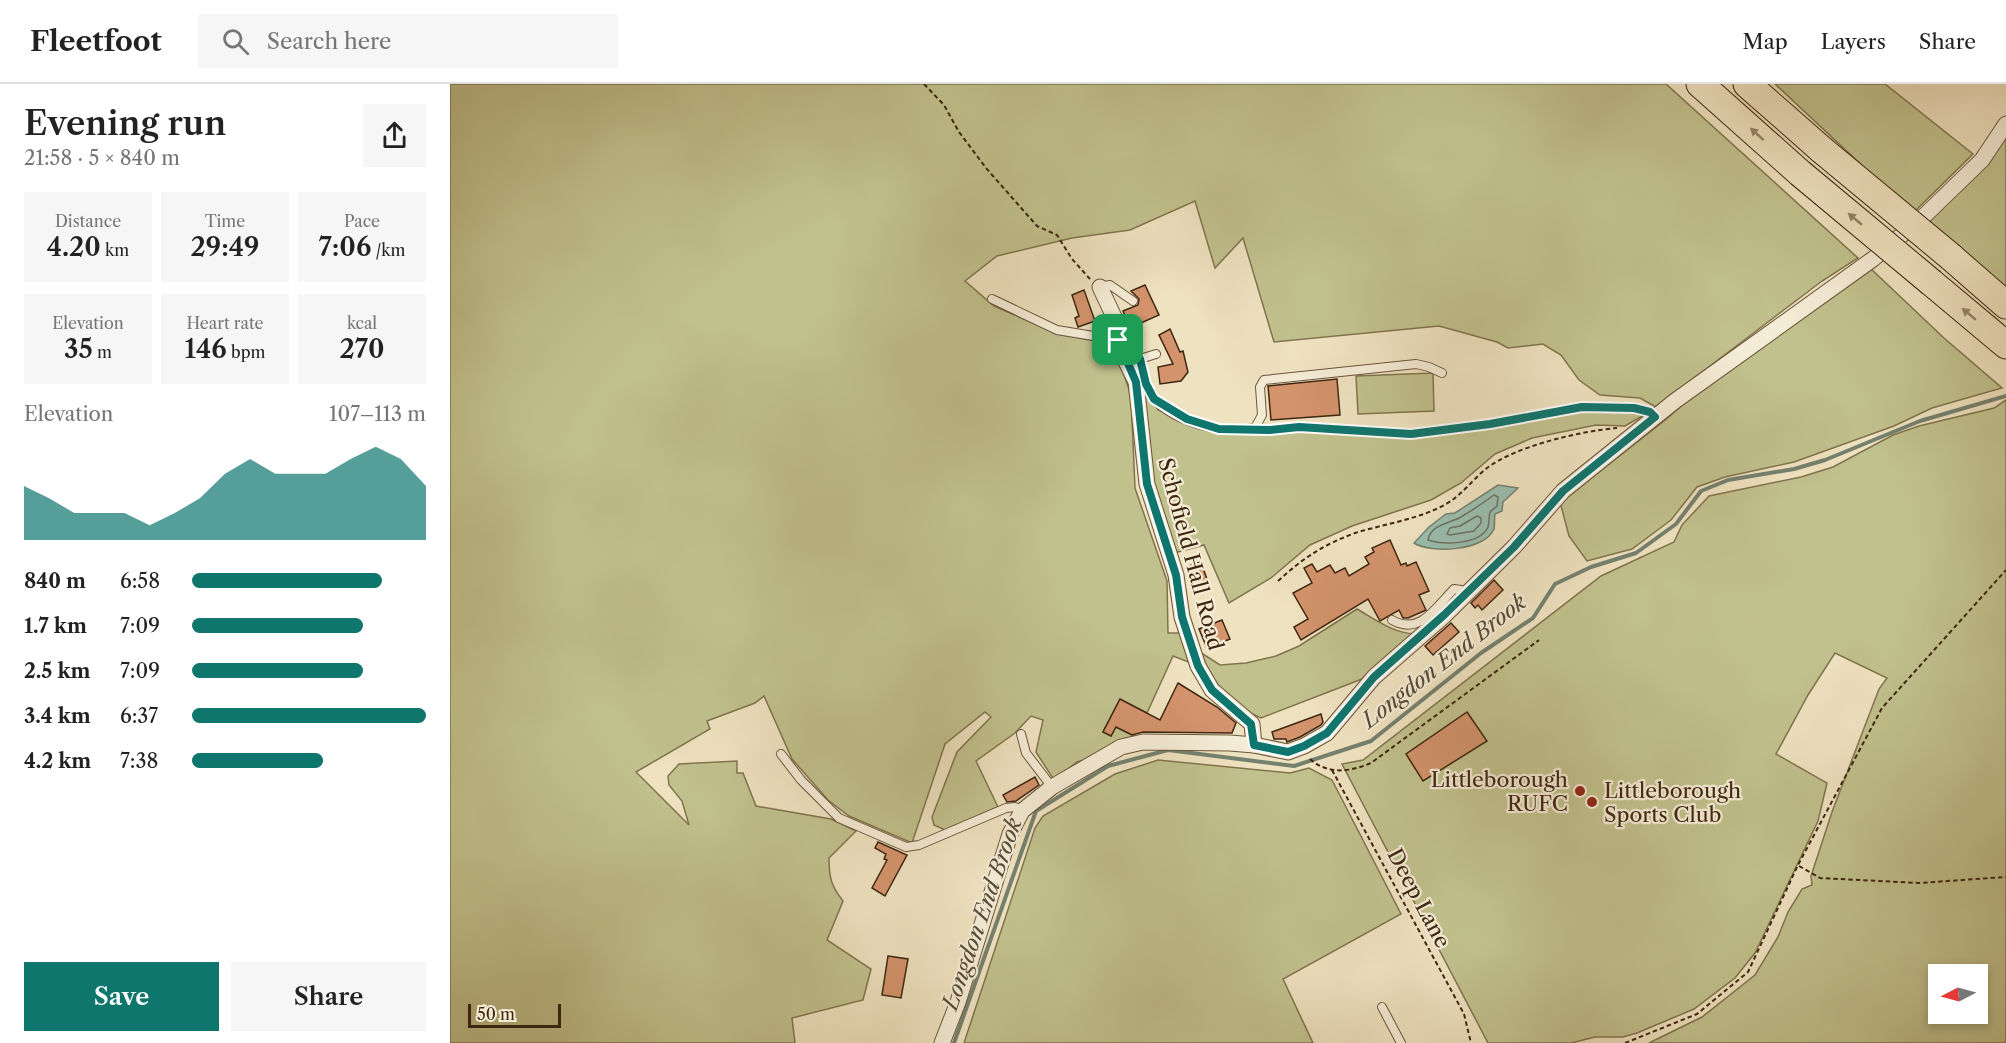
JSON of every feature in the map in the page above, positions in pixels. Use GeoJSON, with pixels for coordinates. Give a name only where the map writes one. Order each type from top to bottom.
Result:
{"type":"FeatureCollection","features":[{"type":"Feature","properties":{"kind":"highway"},"geometry":{"type":"LineString","coordinates":[[1700,84],[1800,173],[2006,345]]}},
{"type":"Feature","properties":{"kind":"highway"},"geometry":{"type":"LineString","coordinates":[[1747,84],[2006,305]]}},
{"type":"Feature","properties":{"kind":"street"},"geometry":{"type":"LineString","coordinates":[[942,1043],[958,1002],[1010,834],[1022,811],[1052,787],[1120,747],[1143,742],[1254,745],[1288,752],[1327,733],[1374,677],[1444,615],[1514,547],[1563,491],[1655,417],[1873,259],[1921,219],[1982,160],[2006,124]]}},
{"type":"Feature","properties":{"kind":"street","name":"Schofield Hall Road"},"geometry":{"type":"LineString","coordinates":[[1100,287],[1114,318],[1118,340],[1136,382],[1147,484],[1176,575],[1182,617],[1198,666],[1212,690],[1251,724],[1254,745]]}},
{"type":"Feature","properties":{"kind":"lane"},"geometry":{"type":"LineString","coordinates":[[1100,287],[1110,285],[1133,301]]}},
{"type":"Feature","properties":{"kind":"lane"},"geometry":{"type":"LineString","coordinates":[[992,300],[1057,330],[1118,340],[1140,359],[1149,392],[1154,399],[1167,409],[1187,419],[1219,429],[1255,428],[1262,415],[1260,387],[1264,380],[1416,364],[1442,373]]}},
{"type":"Feature","properties":{"kind":"lane"},"geometry":{"type":"LineString","coordinates":[[1140,359],[1156,354]]}},
{"type":"Feature","properties":{"kind":"lane"},"geometry":{"type":"LineString","coordinates":[[1392,620],[1408,627],[1417,624],[1454,589],[1468,591]]}},
{"type":"Feature","properties":{"kind":"lane"},"geometry":{"type":"LineString","coordinates":[[1021,734],[1026,753],[1052,787]]}},
{"type":"Feature","properties":{"kind":"lane"},"geometry":{"type":"LineString","coordinates":[[781,754],[801,780],[839,818],[906,847],[919,845],[1006,808],[1015,807],[1022,811]]}},
{"type":"Feature","properties":{"kind":"lane"},"geometry":{"type":"LineString","coordinates":[[1382,1006],[1401,1043]]}},
{"type":"Feature","properties":{"kind":"path"},"geometry":{"type":"LineString","coordinates":[[924,84],[944,105],[959,132],[986,168],[1037,226],[1057,235],[1072,259],[1100,287]]}},
{"type":"Feature","properties":{"kind":"path"},"geometry":{"type":"LineString","coordinates":[[1246,430],[1299,427],[1411,434],[1490,424],[1582,407],[1634,408],[1650,412],[1655,417]]}},
{"type":"Feature","properties":{"kind":"path"},"geometry":{"type":"LineString","coordinates":[[1278,581],[1304,557],[1315,551],[1354,534],[1446,504],[1486,469],[1539,444],[1596,430],[1621,428],[1633,435]]}},
{"type":"Feature","properties":{"kind":"path"},"geometry":{"type":"LineString","coordinates":[[1625,1043],[1697,1014],[1748,972],[1798,866],[1882,708],[2006,570]]}},
{"type":"Feature","properties":{"kind":"path"},"geometry":{"type":"LineString","coordinates":[[1309,758],[1332,770],[1353,771],[1371,763],[1413,729],[1539,640]]}},
{"type":"Feature","properties":{"kind":"path","name":"Deep Lane"},"geometry":{"type":"LineString","coordinates":[[1332,770],[1464,1014],[1471,1043]]}},
{"type":"Feature","properties":{"kind":"path"},"geometry":{"type":"LineString","coordinates":[[1798,866],[1820,878],[1919,883],[2006,877]]}},
{"type":"Feature","properties":{"kind":"green space"},"geometry":{"type":"Polygon","coordinates":[[[450,84],[1666,84],[1858,258],[1822,281],[1656,407],[1640,398],[1600,395],[1579,380],[1561,355],[1543,344],[1508,348],[1497,342],[1439,326],[1274,342],[1243,238],[1215,268],[1195,201],[1130,230],[1072,238],[997,256],[965,281],[994,306],[1058,334],[1113,344],[1131,395],[1135,488],[1167,581],[1168,633],[1180,633],[1191,663],[1173,656],[1147,713],[1120,699],[1103,732],[1111,736],[1116,727],[1136,737],[1092,758],[1077,762],[1054,780],[1036,752],[1043,720],[1031,716],[1015,733],[976,761],[998,807],[945,830],[934,825],[932,817],[957,752],[991,717],[985,712],[945,744],[912,843],[849,816],[828,800],[792,759],[764,696],[755,703],[707,721],[710,729],[636,772],[689,825],[682,801],[669,785],[668,776],[679,764],[737,761],[737,773],[743,773],[756,806],[831,819],[856,831],[829,858],[832,881],[843,901],[827,940],[871,969],[863,1000],[792,1018],[795,1043],[450,1043],[450,84]]]}},
{"type":"Feature","properties":{"kind":"green space"},"geometry":{"type":"Polygon","coordinates":[[[1775,84],[1885,84],[1973,154],[1913,213],[1775,84]]]}},
{"type":"Feature","properties":{"kind":"green space"},"geometry":{"type":"Polygon","coordinates":[[[2006,135],[2006,298],[1922,223],[2006,135]]]}},
{"type":"Feature","properties":{"kind":"green space"},"geometry":{"type":"Polygon","coordinates":[[[1870,268],[1944,338],[2002,388],[1932,408],[1894,426],[1794,462],[1725,477],[1697,487],[1671,520],[1632,549],[1587,561],[1569,536],[1560,502],[1664,421],[1733,362],[1870,268]]]}},
{"type":"Feature","properties":{"kind":"green space"},"geometry":{"type":"Polygon","coordinates":[[[1139,373],[1158,410],[1220,432],[1302,430],[1397,436],[1454,431],[1583,409],[1638,411],[1644,415],[1625,426],[1596,425],[1532,438],[1495,454],[1461,483],[1431,500],[1352,526],[1310,545],[1271,578],[1229,603],[1204,545],[1174,553],[1151,485],[1139,373]]]}},
{"type":"Feature","properties":{"kind":"green space"},"geometry":{"type":"Polygon","coordinates":[[[1433,373],[1434,411],[1358,414],[1356,376],[1433,373]]]}},
{"type":"Feature","properties":{"kind":"green space"},"geometry":{"type":"Polygon","coordinates":[[[2006,400],[2006,1043],[1649,1043],[1702,1017],[1755,975],[1778,937],[1788,912],[1802,889],[1812,885],[1811,876],[1832,812],[1879,689],[1887,678],[1835,653],[1808,695],[1776,754],[1827,783],[1818,821],[1755,953],[1735,978],[1694,1009],[1623,1037],[1595,1037],[1571,1043],[1488,1043],[1342,764],[1363,760],[1601,576],[1674,542],[1682,525],[1709,496],[1801,477],[1833,467],[1893,435],[1919,426],[1994,408],[2006,400]]]}},
{"type":"Feature","properties":{"kind":"green space"},"geometry":{"type":"Polygon","coordinates":[[[1357,609],[1392,629],[1415,634],[1362,679],[1261,718],[1240,706],[1223,691],[1200,652],[1220,665],[1246,663],[1276,656],[1299,646],[1357,609]]]}},
{"type":"Feature","properties":{"kind":"green space"},"geometry":{"type":"Polygon","coordinates":[[[1158,760],[1290,773],[1309,768],[1332,780],[1401,914],[1283,979],[1313,1043],[964,1043],[1035,828],[1043,816],[1115,774],[1158,760]]]}},
{"type":"Feature","properties":{"kind":"water"},"geometry":{"type":"Polygon","coordinates":[[[1498,485],[1518,488],[1503,502],[1502,511],[1495,514],[1494,529],[1489,536],[1480,542],[1457,548],[1432,549],[1414,543],[1446,514],[1455,513],[1498,485]]]}},
{"type":"Feature","properties":{"kind":"building"},"geometry":{"type":"Polygon","coordinates":[[[1145,285],[1159,315],[1130,328],[1123,311],[1138,305],[1139,299],[1131,291],[1145,285]]]}},
{"type":"Feature","properties":{"kind":"building"},"geometry":{"type":"Polygon","coordinates":[[[1084,290],[1095,321],[1078,327],[1075,318],[1079,316],[1072,295],[1084,290]]]}},
{"type":"Feature","properties":{"kind":"building"},"geometry":{"type":"Polygon","coordinates":[[[1170,329],[1180,352],[1183,351],[1188,372],[1181,381],[1160,384],[1158,367],[1173,364],[1159,335],[1170,329]]]}},
{"type":"Feature","properties":{"kind":"building"},"geometry":{"type":"Polygon","coordinates":[[[1337,379],[1340,415],[1271,420],[1268,386],[1337,379]]]}},
{"type":"Feature","properties":{"kind":"building"},"geometry":{"type":"Polygon","coordinates":[[[1390,540],[1401,565],[1406,563],[1407,566],[1416,562],[1429,591],[1419,595],[1426,610],[1403,618],[1399,610],[1380,621],[1368,599],[1301,640],[1294,627],[1308,619],[1293,593],[1312,583],[1304,568],[1312,564],[1317,572],[1330,565],[1335,573],[1345,568],[1349,576],[1369,564],[1365,557],[1374,552],[1372,548],[1390,540]]]}},
{"type":"Feature","properties":{"kind":"building"},"geometry":{"type":"Polygon","coordinates":[[[1201,562],[1208,582],[1192,587],[1186,567],[1201,562]]]}},
{"type":"Feature","properties":{"kind":"building"},"geometry":{"type":"Polygon","coordinates":[[[1494,580],[1503,590],[1482,610],[1478,605],[1475,608],[1471,603],[1494,580]]]}},
{"type":"Feature","properties":{"kind":"building"},"geometry":{"type":"Polygon","coordinates":[[[1222,620],[1230,639],[1207,648],[1199,629],[1222,620]]]}},
{"type":"Feature","properties":{"kind":"building"},"geometry":{"type":"Polygon","coordinates":[[[1451,623],[1459,632],[1433,655],[1425,646],[1451,623]]]}},
{"type":"Feature","properties":{"kind":"building"},"geometry":{"type":"Polygon","coordinates":[[[1178,683],[1217,707],[1236,723],[1232,733],[1143,732],[1132,735],[1116,727],[1111,736],[1103,732],[1120,699],[1160,720],[1178,683]]]}},
{"type":"Feature","properties":{"kind":"building"},"geometry":{"type":"Polygon","coordinates":[[[1467,712],[1487,741],[1423,781],[1406,754],[1467,712]]]}},
{"type":"Feature","properties":{"kind":"building"},"geometry":{"type":"Polygon","coordinates":[[[1321,714],[1323,722],[1321,725],[1300,737],[1287,742],[1286,739],[1274,739],[1272,732],[1321,714]]]}},
{"type":"Feature","properties":{"kind":"building"},"geometry":{"type":"Polygon","coordinates":[[[1035,777],[1039,785],[1016,801],[1007,802],[1003,795],[1035,777]]]}},
{"type":"Feature","properties":{"kind":"building"},"geometry":{"type":"Polygon","coordinates":[[[878,842],[907,855],[885,896],[872,888],[887,860],[884,859],[886,854],[875,848],[878,842]]]}},
{"type":"Feature","properties":{"kind":"building"},"geometry":{"type":"Polygon","coordinates":[[[888,956],[908,959],[901,998],[882,995],[888,956]]]}},
{"type":"Feature","properties":{"kind":"waterway","name":"Longdon End Brook"},"geometry":{"type":"LineString","coordinates":[[954,1043],[1036,811],[1108,766],[1168,750],[1294,766],[1371,741],[1481,653],[1533,618],[1555,584],[1591,567],[1636,553],[1676,524],[1701,491],[1728,480],[1794,469],[1825,460],[1920,421],[2006,396]]}},
{"type":"Feature","properties":{"kind":"place","name":"Littleborough RUFC"},"geometry":{"type":"Point","coordinates":[1580,791]}},
{"type":"Feature","properties":{"kind":"place","name":"Littleborough Sports Club"},"geometry":{"type":"Point","coordinates":[1592,802]}},
{"type":"Feature","properties":{"kind":"route"},"geometry":{"type":"LineString","coordinates":[[1118,340],[1140,359],[1146,384],[1154,399],[1167,409],[1187,419],[1219,429],[1269,430],[1299,427],[1411,434],[1490,424],[1582,407],[1634,408],[1650,412],[1655,417],[1563,491],[1514,547],[1444,615],[1374,677],[1341,713],[1327,733],[1288,752],[1254,745],[1251,724],[1212,690],[1198,666],[1182,617],[1176,575],[1161,534],[1147,484],[1136,382],[1119,347],[1118,340]]}}]}
